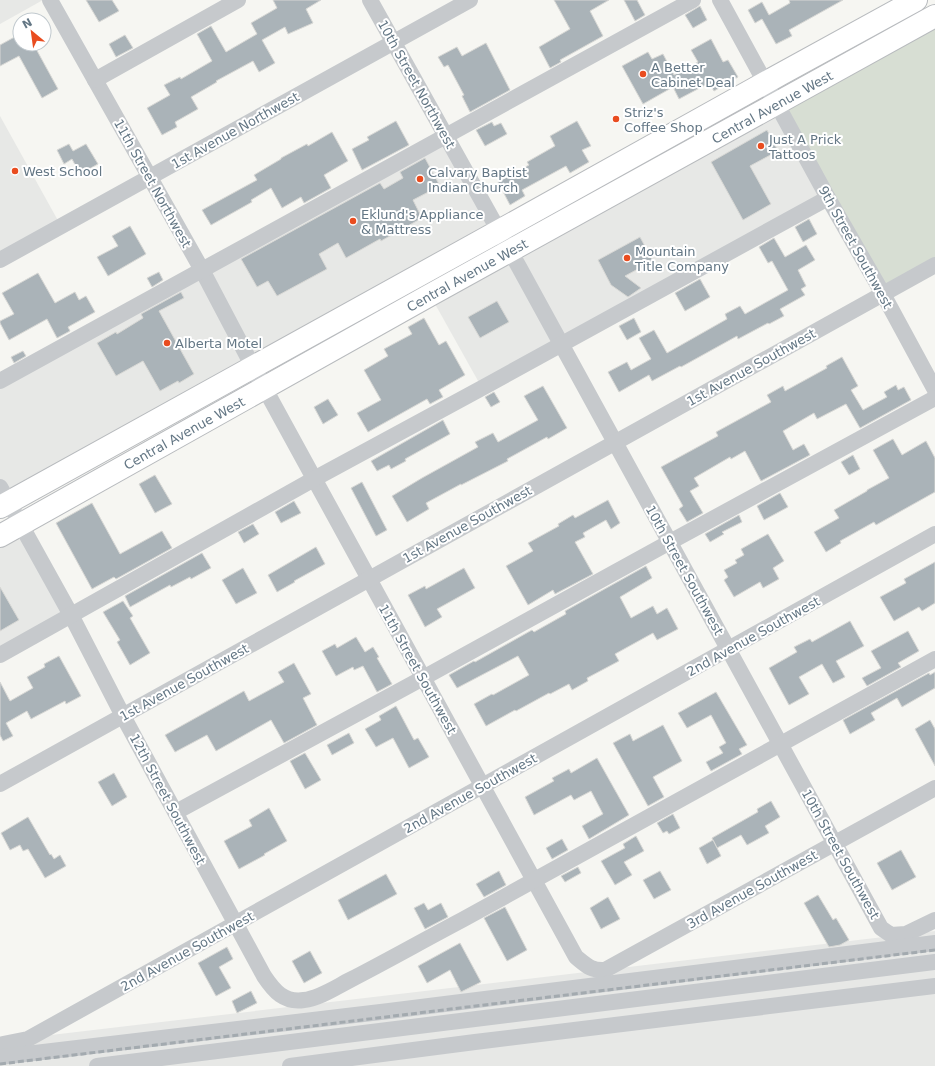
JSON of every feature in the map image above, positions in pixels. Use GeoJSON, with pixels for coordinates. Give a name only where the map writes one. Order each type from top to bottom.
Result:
{"type":"FeatureCollection","features":[{"type":"Feature","properties":{"kind":"highway","name":"Central Avenue West"},"geometry":{"type":"LineString","coordinates":[[3,499],[253,367],[499,232],[765,82],[916,0]]}},
{"type":"Feature","properties":{"kind":"highway","name":"Central Avenue West"},"geometry":{"type":"LineString","coordinates":[[0,536],[935,16]]}},
{"type":"Feature","properties":{"kind":"street","name":"11th Street Northwest"},"geometry":{"type":"LineString","coordinates":[[50,0],[202,270],[253,367]]}},
{"type":"Feature","properties":{"kind":"street"},"geometry":{"type":"LineString","coordinates":[[95,80],[238,0]]}},
{"type":"Feature","properties":{"kind":"street","name":"10th Street Northwest"},"geometry":{"type":"LineString","coordinates":[[370,0],[499,232]]}},
{"type":"Feature","properties":{"kind":"street","name":"1st Avenue Northwest"},"geometry":{"type":"LineString","coordinates":[[0,260],[470,0]]}},
{"type":"Feature","properties":{"kind":"street"},"geometry":{"type":"LineString","coordinates":[[0,381],[693,0]]}},
{"type":"Feature","properties":{"kind":"street","name":"9th Street Southwest"},"geometry":{"type":"LineString","coordinates":[[720,0],[935,390]]}},
{"type":"Feature","properties":{"kind":"street"},"geometry":{"type":"LineString","coordinates":[[0,655],[314,479],[828,198]]}},
{"type":"Feature","properties":{"kind":"street","name":"10th Street Southwest"},"geometry":{"type":"LineString","coordinates":[[499,232],[882,928],[891,935],[906,934],[935,920]]}},
{"type":"Feature","properties":{"kind":"street","name":"1st Avenue Southwest"},"geometry":{"type":"LineString","coordinates":[[0,784],[935,265]]}},
{"type":"Feature","properties":{"kind":"street","name":"11th Street Southwest"},"geometry":{"type":"LineString","coordinates":[[253,367],[576,957],[589,967]]}},
{"type":"Feature","properties":{"kind":"street"},"geometry":{"type":"LineString","coordinates":[[176,812],[935,398]]}},
{"type":"Feature","properties":{"kind":"street","name":"12th Street Southwest"},"geometry":{"type":"LineString","coordinates":[[3,499],[21,524],[264,976],[272,987],[283,997],[293,1000]]}},
{"type":"Feature","properties":{"kind":"street","name":"2nd Avenue Southwest"},"geometry":{"type":"LineString","coordinates":[[2,1050],[28,1039],[935,534]]}},
{"type":"Feature","properties":{"kind":"street"},"geometry":{"type":"LineString","coordinates":[[293,1023],[293,1000],[306,1000],[336,987],[374,967],[935,659]]}},
{"type":"Feature","properties":{"kind":"street","name":"3rd Avenue Southwest"},"geometry":{"type":"LineString","coordinates":[[589,967],[597,971],[605,970],[935,788]]}},
{"type":"Feature","properties":{"kind":"street"},"geometry":{"type":"LineString","coordinates":[[2,1050],[293,1023],[935,943]]}},
{"type":"Feature","properties":{"kind":"street"},"geometry":{"type":"LineString","coordinates":[[97,1066],[935,962]]}},
{"type":"Feature","properties":{"kind":"street"},"geometry":{"type":"LineString","coordinates":[[290,1066],[935,986]]}},
{"type":"Feature","properties":{"kind":"shaded area"},"geometry":{"type":"Polygon","coordinates":[[[0,0],[43,0],[22,12],[12,12],[12,17],[0,24],[0,0]]]}},
{"type":"Feature","properties":{"kind":"shaded area"},"geometry":{"type":"Polygon","coordinates":[[[935,16],[935,265],[883,294],[776,104],[935,16]]]}},
{"type":"Feature","properties":{"kind":"shaded area"},"geometry":{"type":"Polygon","coordinates":[[[776,104],[828,198],[482,388],[430,295],[776,104]]]}},
{"type":"Feature","properties":{"kind":"shaded area","name":"West School"},"geometry":{"type":"Polygon","coordinates":[[[0,116],[61,226],[0,260],[0,116]]]}},
{"type":"Feature","properties":{"kind":"shaded area"},"geometry":{"type":"Polygon","coordinates":[[[445,136],[499,231],[0,507],[0,381],[445,136]]]}},
{"type":"Feature","properties":{"kind":"shaded area"},"geometry":{"type":"Polygon","coordinates":[[[21,524],[71,615],[0,655],[0,536],[21,524]]]}},
{"type":"Feature","properties":{"kind":"shaded area"},"geometry":{"type":"Polygon","coordinates":[[[935,931],[935,1066],[0,1066],[0,1041],[935,931]]]}},
{"type":"Feature","properties":{"kind":"building"},"geometry":{"type":"Polygon","coordinates":[[[86,0],[112,0],[119,11],[99,22],[86,0]]]}},
{"type":"Feature","properties":{"kind":"building"},"geometry":{"type":"Polygon","coordinates":[[[273,0],[321,0],[306,9],[313,23],[288,34],[285,27],[262,40],[275,63],[259,72],[253,61],[216,81],[217,82],[191,97],[198,109],[175,122],[177,127],[162,135],[147,108],[170,95],[164,85],[180,77],[181,79],[212,61],[197,34],[211,26],[226,52],[257,34],[251,23],[277,8],[273,0]]]}},
{"type":"Feature","properties":{"kind":"building"},"geometry":{"type":"Polygon","coordinates":[[[554,0],[609,0],[590,11],[603,36],[560,60],[561,62],[550,68],[539,47],[570,29],[554,0]]]}},
{"type":"Feature","properties":{"kind":"building"},"geometry":{"type":"Polygon","coordinates":[[[624,0],[637,0],[645,15],[635,21],[624,0]]]}},
{"type":"Feature","properties":{"kind":"building"},"geometry":{"type":"Polygon","coordinates":[[[789,0],[843,0],[789,30],[792,36],[776,44],[762,19],[755,23],[748,10],[762,2],[769,15],[790,3],[789,0]]]}},
{"type":"Feature","properties":{"kind":"building"},"geometry":{"type":"Polygon","coordinates":[[[700,6],[707,20],[693,28],[685,15],[700,6]]]}},
{"type":"Feature","properties":{"kind":"building"},"geometry":{"type":"Polygon","coordinates":[[[125,35],[133,48],[116,57],[109,44],[125,35]]]}},
{"type":"Feature","properties":{"kind":"building"},"geometry":{"type":"Polygon","coordinates":[[[12,38],[12,52],[38,52],[58,89],[42,98],[19,56],[0,66],[0,45],[12,38]]]}},
{"type":"Feature","properties":{"kind":"building"},"geometry":{"type":"Polygon","coordinates":[[[711,39],[723,62],[728,60],[738,77],[714,91],[709,83],[679,99],[673,87],[643,104],[622,66],[648,52],[652,59],[663,54],[674,75],[698,62],[691,50],[711,39]]]}},
{"type":"Feature","properties":{"kind":"building"},"geometry":{"type":"Polygon","coordinates":[[[486,43],[510,90],[470,112],[462,96],[464,95],[448,65],[444,67],[438,57],[457,47],[462,56],[486,43]]]}},
{"type":"Feature","properties":{"kind":"building"},"geometry":{"type":"Polygon","coordinates":[[[396,121],[409,145],[362,170],[352,149],[369,140],[367,137],[396,121]]]}},
{"type":"Feature","properties":{"kind":"building"},"geometry":{"type":"Polygon","coordinates":[[[577,121],[591,146],[582,150],[589,162],[570,173],[566,166],[522,190],[525,196],[510,205],[498,182],[529,165],[527,162],[555,146],[550,136],[577,121]]]}},
{"type":"Feature","properties":{"kind":"building"},"geometry":{"type":"Polygon","coordinates":[[[492,122],[494,126],[501,123],[507,134],[485,146],[476,130],[492,122]]]}},
{"type":"Feature","properties":{"kind":"building"},"geometry":{"type":"Polygon","coordinates":[[[767,130],[778,151],[750,166],[771,204],[743,220],[711,162],[767,130]]]}},
{"type":"Feature","properties":{"kind":"building"},"geometry":{"type":"Polygon","coordinates":[[[332,132],[348,161],[324,175],[331,188],[304,203],[301,197],[282,208],[271,188],[251,200],[252,202],[211,225],[202,210],[257,180],[254,175],[281,158],[307,144],[308,146],[332,132]]]}},
{"type":"Feature","properties":{"kind":"building"},"geometry":{"type":"Polygon","coordinates":[[[69,144],[73,151],[86,144],[98,164],[80,174],[72,159],[64,164],[57,150],[69,144]]]}},
{"type":"Feature","properties":{"kind":"building"},"geometry":{"type":"Polygon","coordinates":[[[425,158],[440,186],[413,200],[422,218],[381,241],[380,239],[346,258],[338,243],[319,254],[327,269],[277,296],[268,281],[257,287],[241,259],[380,183],[384,189],[403,178],[400,172],[425,158]]]}},
{"type":"Feature","properties":{"kind":"building"},"geometry":{"type":"Polygon","coordinates":[[[809,219],[817,234],[803,242],[795,227],[809,219]]]}},
{"type":"Feature","properties":{"kind":"building"},"geometry":{"type":"Polygon","coordinates":[[[130,226],[146,254],[108,276],[97,257],[118,246],[112,236],[130,226]]]}},
{"type":"Feature","properties":{"kind":"building"},"geometry":{"type":"Polygon","coordinates":[[[640,237],[653,261],[625,276],[641,288],[628,297],[611,285],[598,260],[640,237]]]}},
{"type":"Feature","properties":{"kind":"building"},"geometry":{"type":"Polygon","coordinates":[[[774,238],[785,257],[806,245],[815,260],[798,270],[806,286],[801,289],[805,295],[780,309],[784,316],[738,339],[737,336],[652,381],[649,375],[619,392],[608,372],[627,362],[631,370],[651,359],[639,338],[654,330],[667,353],[727,319],[725,314],[740,306],[745,314],[788,290],[772,261],[768,263],[759,247],[774,238]]]}},
{"type":"Feature","properties":{"kind":"building"},"geometry":{"type":"Polygon","coordinates":[[[159,272],[163,280],[152,287],[147,278],[159,272]]]}},
{"type":"Feature","properties":{"kind":"building"},"geometry":{"type":"Polygon","coordinates":[[[38,273],[55,303],[75,292],[79,300],[86,296],[95,312],[68,327],[70,331],[57,338],[47,319],[9,340],[0,321],[14,314],[2,293],[38,273]]]}},
{"type":"Feature","properties":{"kind":"building"},"geometry":{"type":"Polygon","coordinates":[[[700,279],[710,297],[685,311],[675,293],[700,279]]]}},
{"type":"Feature","properties":{"kind":"building"},"geometry":{"type":"Polygon","coordinates":[[[181,292],[184,298],[159,311],[194,374],[179,383],[178,381],[160,391],[143,361],[116,376],[97,343],[116,332],[117,334],[143,318],[141,314],[181,292]]]}},
{"type":"Feature","properties":{"kind":"building"},"geometry":{"type":"Polygon","coordinates":[[[497,301],[509,322],[480,338],[468,317],[497,301]]]}},
{"type":"Feature","properties":{"kind":"building"},"geometry":{"type":"Polygon","coordinates":[[[424,318],[439,345],[446,341],[465,375],[439,390],[443,397],[430,404],[427,399],[368,432],[357,413],[381,400],[364,370],[388,356],[384,349],[412,334],[408,327],[424,318]]]}},
{"type":"Feature","properties":{"kind":"building"},"geometry":{"type":"Polygon","coordinates":[[[634,318],[641,332],[627,340],[619,326],[634,318]]]}},
{"type":"Feature","properties":{"kind":"building"},"geometry":{"type":"Polygon","coordinates":[[[23,351],[26,356],[14,363],[11,357],[23,351]]]}},
{"type":"Feature","properties":{"kind":"building"},"geometry":{"type":"Polygon","coordinates":[[[842,357],[858,386],[851,390],[863,410],[887,397],[884,392],[896,385],[898,390],[904,387],[911,400],[860,428],[846,404],[817,419],[814,413],[783,431],[793,450],[804,444],[810,455],[761,481],[745,451],[731,459],[730,457],[694,478],[699,486],[690,491],[703,513],[687,522],[679,509],[683,506],[661,467],[718,436],[716,432],[771,402],[767,395],[783,386],[785,391],[827,368],[826,366],[842,357]]]}},
{"type":"Feature","properties":{"kind":"building"},"geometry":{"type":"Polygon","coordinates":[[[543,386],[567,428],[548,439],[547,437],[507,459],[508,461],[426,503],[429,509],[407,522],[392,496],[478,447],[475,442],[493,433],[498,442],[538,420],[524,396],[543,386]]]}},
{"type":"Feature","properties":{"kind":"building"},"geometry":{"type":"Polygon","coordinates":[[[494,392],[500,402],[491,407],[485,397],[494,392]]]}},
{"type":"Feature","properties":{"kind":"building"},"geometry":{"type":"Polygon","coordinates":[[[328,399],[338,415],[323,424],[314,407],[328,399]]]}},
{"type":"Feature","properties":{"kind":"building"},"geometry":{"type":"Polygon","coordinates":[[[443,420],[450,434],[405,459],[406,461],[391,469],[389,465],[377,471],[371,461],[443,420]]]}},
{"type":"Feature","properties":{"kind":"building"},"geometry":{"type":"Polygon","coordinates":[[[893,439],[902,455],[926,441],[935,458],[935,492],[876,525],[874,522],[840,541],[841,543],[826,552],[814,532],[839,518],[834,510],[889,478],[873,450],[893,439]]]}},
{"type":"Feature","properties":{"kind":"building"},"geometry":{"type":"Polygon","coordinates":[[[853,455],[860,469],[849,475],[841,462],[853,455]]]}},
{"type":"Feature","properties":{"kind":"building"},"geometry":{"type":"Polygon","coordinates":[[[155,475],[172,504],[155,513],[139,484],[155,475]]]}},
{"type":"Feature","properties":{"kind":"building"},"geometry":{"type":"Polygon","coordinates":[[[362,482],[387,530],[376,536],[351,488],[362,482]]]}},
{"type":"Feature","properties":{"kind":"building"},"geometry":{"type":"Polygon","coordinates":[[[780,493],[788,507],[764,520],[757,506],[780,493]]]}},
{"type":"Feature","properties":{"kind":"building"},"geometry":{"type":"Polygon","coordinates":[[[608,500],[620,523],[611,529],[606,520],[583,533],[585,537],[575,542],[593,574],[555,594],[553,590],[528,605],[506,566],[533,551],[528,543],[559,526],[558,524],[573,515],[575,518],[608,500]]]}},
{"type":"Feature","properties":{"kind":"building"},"geometry":{"type":"Polygon","coordinates":[[[294,501],[301,513],[281,523],[275,512],[294,501]]]}},
{"type":"Feature","properties":{"kind":"building"},"geometry":{"type":"Polygon","coordinates":[[[92,503],[120,554],[162,531],[172,548],[116,579],[114,577],[92,589],[56,523],[92,503]]]}},
{"type":"Feature","properties":{"kind":"building"},"geometry":{"type":"Polygon","coordinates":[[[739,515],[742,522],[722,532],[724,534],[710,542],[705,534],[739,515]]]}},
{"type":"Feature","properties":{"kind":"building"},"geometry":{"type":"Polygon","coordinates":[[[253,524],[259,534],[244,543],[238,532],[253,524]]]}},
{"type":"Feature","properties":{"kind":"building"},"geometry":{"type":"Polygon","coordinates":[[[768,534],[784,561],[773,568],[779,579],[763,588],[760,582],[734,597],[724,580],[728,577],[724,570],[737,563],[735,560],[744,555],[741,549],[768,534]]]}},
{"type":"Feature","properties":{"kind":"building"},"geometry":{"type":"Polygon","coordinates":[[[316,547],[325,564],[277,592],[268,575],[316,547]]]}},
{"type":"Feature","properties":{"kind":"building"},"geometry":{"type":"Polygon","coordinates":[[[202,553],[211,568],[191,579],[190,577],[171,587],[170,585],[130,607],[125,596],[202,553]]]}},
{"type":"Feature","properties":{"kind":"building"},"geometry":{"type":"Polygon","coordinates":[[[935,562],[935,603],[922,611],[919,607],[894,621],[880,597],[906,583],[904,579],[935,562]]]}},
{"type":"Feature","properties":{"kind":"building"},"geometry":{"type":"Polygon","coordinates":[[[646,566],[652,578],[620,597],[631,618],[653,606],[657,614],[667,608],[678,629],[657,640],[653,633],[615,654],[619,661],[587,678],[588,681],[572,690],[569,684],[486,726],[474,704],[529,675],[518,656],[457,688],[449,675],[532,630],[534,632],[566,614],[565,611],[646,566]]]}},
{"type":"Feature","properties":{"kind":"building"},"geometry":{"type":"Polygon","coordinates":[[[243,568],[257,593],[236,604],[222,580],[243,568]]]}},
{"type":"Feature","properties":{"kind":"building"},"geometry":{"type":"Polygon","coordinates":[[[464,568],[475,588],[437,609],[442,617],[425,627],[408,595],[425,586],[426,589],[464,568]]]}},
{"type":"Feature","properties":{"kind":"building"},"geometry":{"type":"Polygon","coordinates":[[[0,587],[19,620],[0,631],[0,587]]]}},
{"type":"Feature","properties":{"kind":"building"},"geometry":{"type":"Polygon","coordinates":[[[123,601],[133,616],[130,618],[150,653],[130,665],[117,642],[120,640],[103,612],[123,601]]]}},
{"type":"Feature","properties":{"kind":"building"},"geometry":{"type":"Polygon","coordinates":[[[850,621],[864,646],[836,661],[845,677],[833,683],[822,664],[799,677],[809,694],[789,705],[769,668],[797,652],[794,647],[810,639],[812,642],[850,621]]]}},
{"type":"Feature","properties":{"kind":"building"},"geometry":{"type":"Polygon","coordinates":[[[908,631],[919,651],[898,663],[901,667],[867,686],[862,678],[881,668],[871,651],[908,631]]]}},
{"type":"Feature","properties":{"kind":"building"},"geometry":{"type":"Polygon","coordinates":[[[356,637],[365,652],[373,647],[379,657],[377,658],[392,684],[377,692],[363,666],[354,670],[353,667],[336,676],[322,651],[335,644],[337,648],[356,637]]]}},
{"type":"Feature","properties":{"kind":"building"},"geometry":{"type":"Polygon","coordinates":[[[59,656],[81,696],[66,704],[65,701],[31,719],[27,711],[6,723],[13,736],[3,741],[0,735],[0,682],[10,701],[33,688],[27,677],[45,667],[44,664],[59,656]]]}},
{"type":"Feature","properties":{"kind":"building"},"geometry":{"type":"Polygon","coordinates":[[[294,663],[311,694],[303,698],[317,725],[284,743],[271,720],[216,751],[207,735],[175,752],[165,735],[244,691],[249,701],[284,682],[278,672],[294,663]]]}},
{"type":"Feature","properties":{"kind":"building"},"geometry":{"type":"Polygon","coordinates":[[[935,672],[935,688],[902,707],[897,698],[871,713],[875,720],[850,734],[843,720],[929,673],[930,675],[935,672]]]}},
{"type":"Feature","properties":{"kind":"building"},"geometry":{"type":"Polygon","coordinates":[[[716,692],[747,745],[739,749],[742,754],[711,771],[706,762],[723,753],[719,747],[726,743],[711,715],[687,728],[678,713],[716,692]]]}},
{"type":"Feature","properties":{"kind":"building"},"geometry":{"type":"Polygon","coordinates":[[[396,706],[414,740],[418,738],[429,757],[409,768],[393,738],[376,747],[365,729],[381,720],[379,716],[396,706]]]}},
{"type":"Feature","properties":{"kind":"building"},"geometry":{"type":"Polygon","coordinates":[[[930,720],[935,729],[935,766],[915,729],[930,720]]]}},
{"type":"Feature","properties":{"kind":"building"},"geometry":{"type":"Polygon","coordinates":[[[663,725],[682,761],[653,777],[664,797],[648,806],[613,743],[630,734],[633,741],[663,725]]]}},
{"type":"Feature","properties":{"kind":"building"},"geometry":{"type":"Polygon","coordinates":[[[349,733],[354,743],[332,755],[327,745],[349,733]]]}},
{"type":"Feature","properties":{"kind":"building"},"geometry":{"type":"Polygon","coordinates":[[[305,753],[321,780],[305,789],[290,761],[305,753]]]}},
{"type":"Feature","properties":{"kind":"building"},"geometry":{"type":"Polygon","coordinates":[[[597,758],[629,815],[589,839],[582,826],[603,814],[591,791],[574,800],[571,795],[534,815],[525,797],[554,781],[552,778],[569,769],[571,773],[597,758]]]}},
{"type":"Feature","properties":{"kind":"building"},"geometry":{"type":"Polygon","coordinates":[[[114,773],[127,797],[112,806],[98,782],[114,773]]]}},
{"type":"Feature","properties":{"kind":"building"},"geometry":{"type":"Polygon","coordinates":[[[771,801],[780,817],[765,826],[769,833],[747,845],[741,835],[717,848],[712,838],[758,812],[757,809],[771,801]]]}},
{"type":"Feature","properties":{"kind":"building"},"geometry":{"type":"Polygon","coordinates":[[[269,808],[287,841],[239,869],[224,841],[252,826],[249,820],[269,808]]]}},
{"type":"Feature","properties":{"kind":"building"},"geometry":{"type":"Polygon","coordinates":[[[673,814],[680,828],[669,834],[667,831],[663,833],[657,823],[673,814]]]}},
{"type":"Feature","properties":{"kind":"building"},"geometry":{"type":"Polygon","coordinates":[[[28,817],[50,855],[51,854],[54,859],[60,855],[66,866],[45,878],[28,849],[23,851],[20,845],[10,850],[1,833],[28,817]]]}},
{"type":"Feature","properties":{"kind":"building"},"geometry":{"type":"Polygon","coordinates":[[[636,836],[644,851],[624,862],[632,875],[615,885],[601,861],[625,848],[623,844],[636,836]]]}},
{"type":"Feature","properties":{"kind":"building"},"geometry":{"type":"Polygon","coordinates":[[[562,839],[568,850],[552,859],[546,848],[562,839]]]}},
{"type":"Feature","properties":{"kind":"building"},"geometry":{"type":"Polygon","coordinates":[[[713,840],[721,856],[707,864],[699,848],[713,840]]]}},
{"type":"Feature","properties":{"kind":"building"},"geometry":{"type":"Polygon","coordinates":[[[901,850],[916,877],[892,890],[877,863],[901,850]]]}},
{"type":"Feature","properties":{"kind":"building"},"geometry":{"type":"Polygon","coordinates":[[[578,867],[581,873],[565,882],[561,876],[578,867]]]}},
{"type":"Feature","properties":{"kind":"building"},"geometry":{"type":"Polygon","coordinates":[[[499,871],[506,885],[484,897],[476,884],[499,871]]]}},
{"type":"Feature","properties":{"kind":"building"},"geometry":{"type":"Polygon","coordinates":[[[660,871],[671,890],[654,899],[643,880],[660,871]]]}},
{"type":"Feature","properties":{"kind":"building"},"geometry":{"type":"Polygon","coordinates":[[[386,874],[397,894],[348,920],[338,900],[386,874]]]}},
{"type":"Feature","properties":{"kind":"building"},"geometry":{"type":"Polygon","coordinates":[[[818,895],[833,920],[836,918],[849,940],[840,945],[829,947],[804,903],[818,895]]]}},
{"type":"Feature","properties":{"kind":"building"},"geometry":{"type":"Polygon","coordinates":[[[608,897],[620,919],[601,929],[590,908],[608,897]]]}},
{"type":"Feature","properties":{"kind":"building"},"geometry":{"type":"Polygon","coordinates":[[[424,903],[428,910],[441,903],[448,917],[425,929],[414,908],[424,903]]]}},
{"type":"Feature","properties":{"kind":"building"},"geometry":{"type":"Polygon","coordinates":[[[505,907],[527,950],[507,961],[484,918],[505,907]]]}},
{"type":"Feature","properties":{"kind":"building"},"geometry":{"type":"Polygon","coordinates":[[[460,943],[481,982],[461,992],[450,970],[427,983],[418,966],[460,943]]]}},
{"type":"Feature","properties":{"kind":"building"},"geometry":{"type":"Polygon","coordinates":[[[227,947],[233,959],[219,967],[231,988],[216,996],[198,963],[227,947]]]}},
{"type":"Feature","properties":{"kind":"building"},"geometry":{"type":"Polygon","coordinates":[[[310,951],[322,973],[304,983],[292,961],[310,951]]]}},
{"type":"Feature","properties":{"kind":"building"},"geometry":{"type":"Polygon","coordinates":[[[251,991],[257,1003],[237,1013],[232,1001],[251,991]]]}},
{"type":"Feature","properties":{"kind":"railway"},"geometry":{"type":"LineString","coordinates":[[0,1064],[935,950]]}},
{"type":"Feature","properties":{"kind":"place","name":"A Better Cabinet Deal"},"geometry":{"type":"Point","coordinates":[643,74]}},
{"type":"Feature","properties":{"kind":"place","name":"Striz's Coffee Shop"},"geometry":{"type":"Point","coordinates":[616,119]}},
{"type":"Feature","properties":{"kind":"place","name":"Just A Prick Tattoos"},"geometry":{"type":"Point","coordinates":[761,146]}},
{"type":"Feature","properties":{"kind":"place","name":"West School"},"geometry":{"type":"Point","coordinates":[15,171]}},
{"type":"Feature","properties":{"kind":"place","name":"Calvary Baptist Indian Church"},"geometry":{"type":"Point","coordinates":[420,179]}},
{"type":"Feature","properties":{"kind":"place","name":"Eklund's Appliance & Mattress"},"geometry":{"type":"Point","coordinates":[353,221]}},
{"type":"Feature","properties":{"kind":"place","name":"Mountain Title Company"},"geometry":{"type":"Point","coordinates":[627,258]}},
{"type":"Feature","properties":{"kind":"place","name":"Alberta Motel"},"geometry":{"type":"Point","coordinates":[167,343]}}]}
